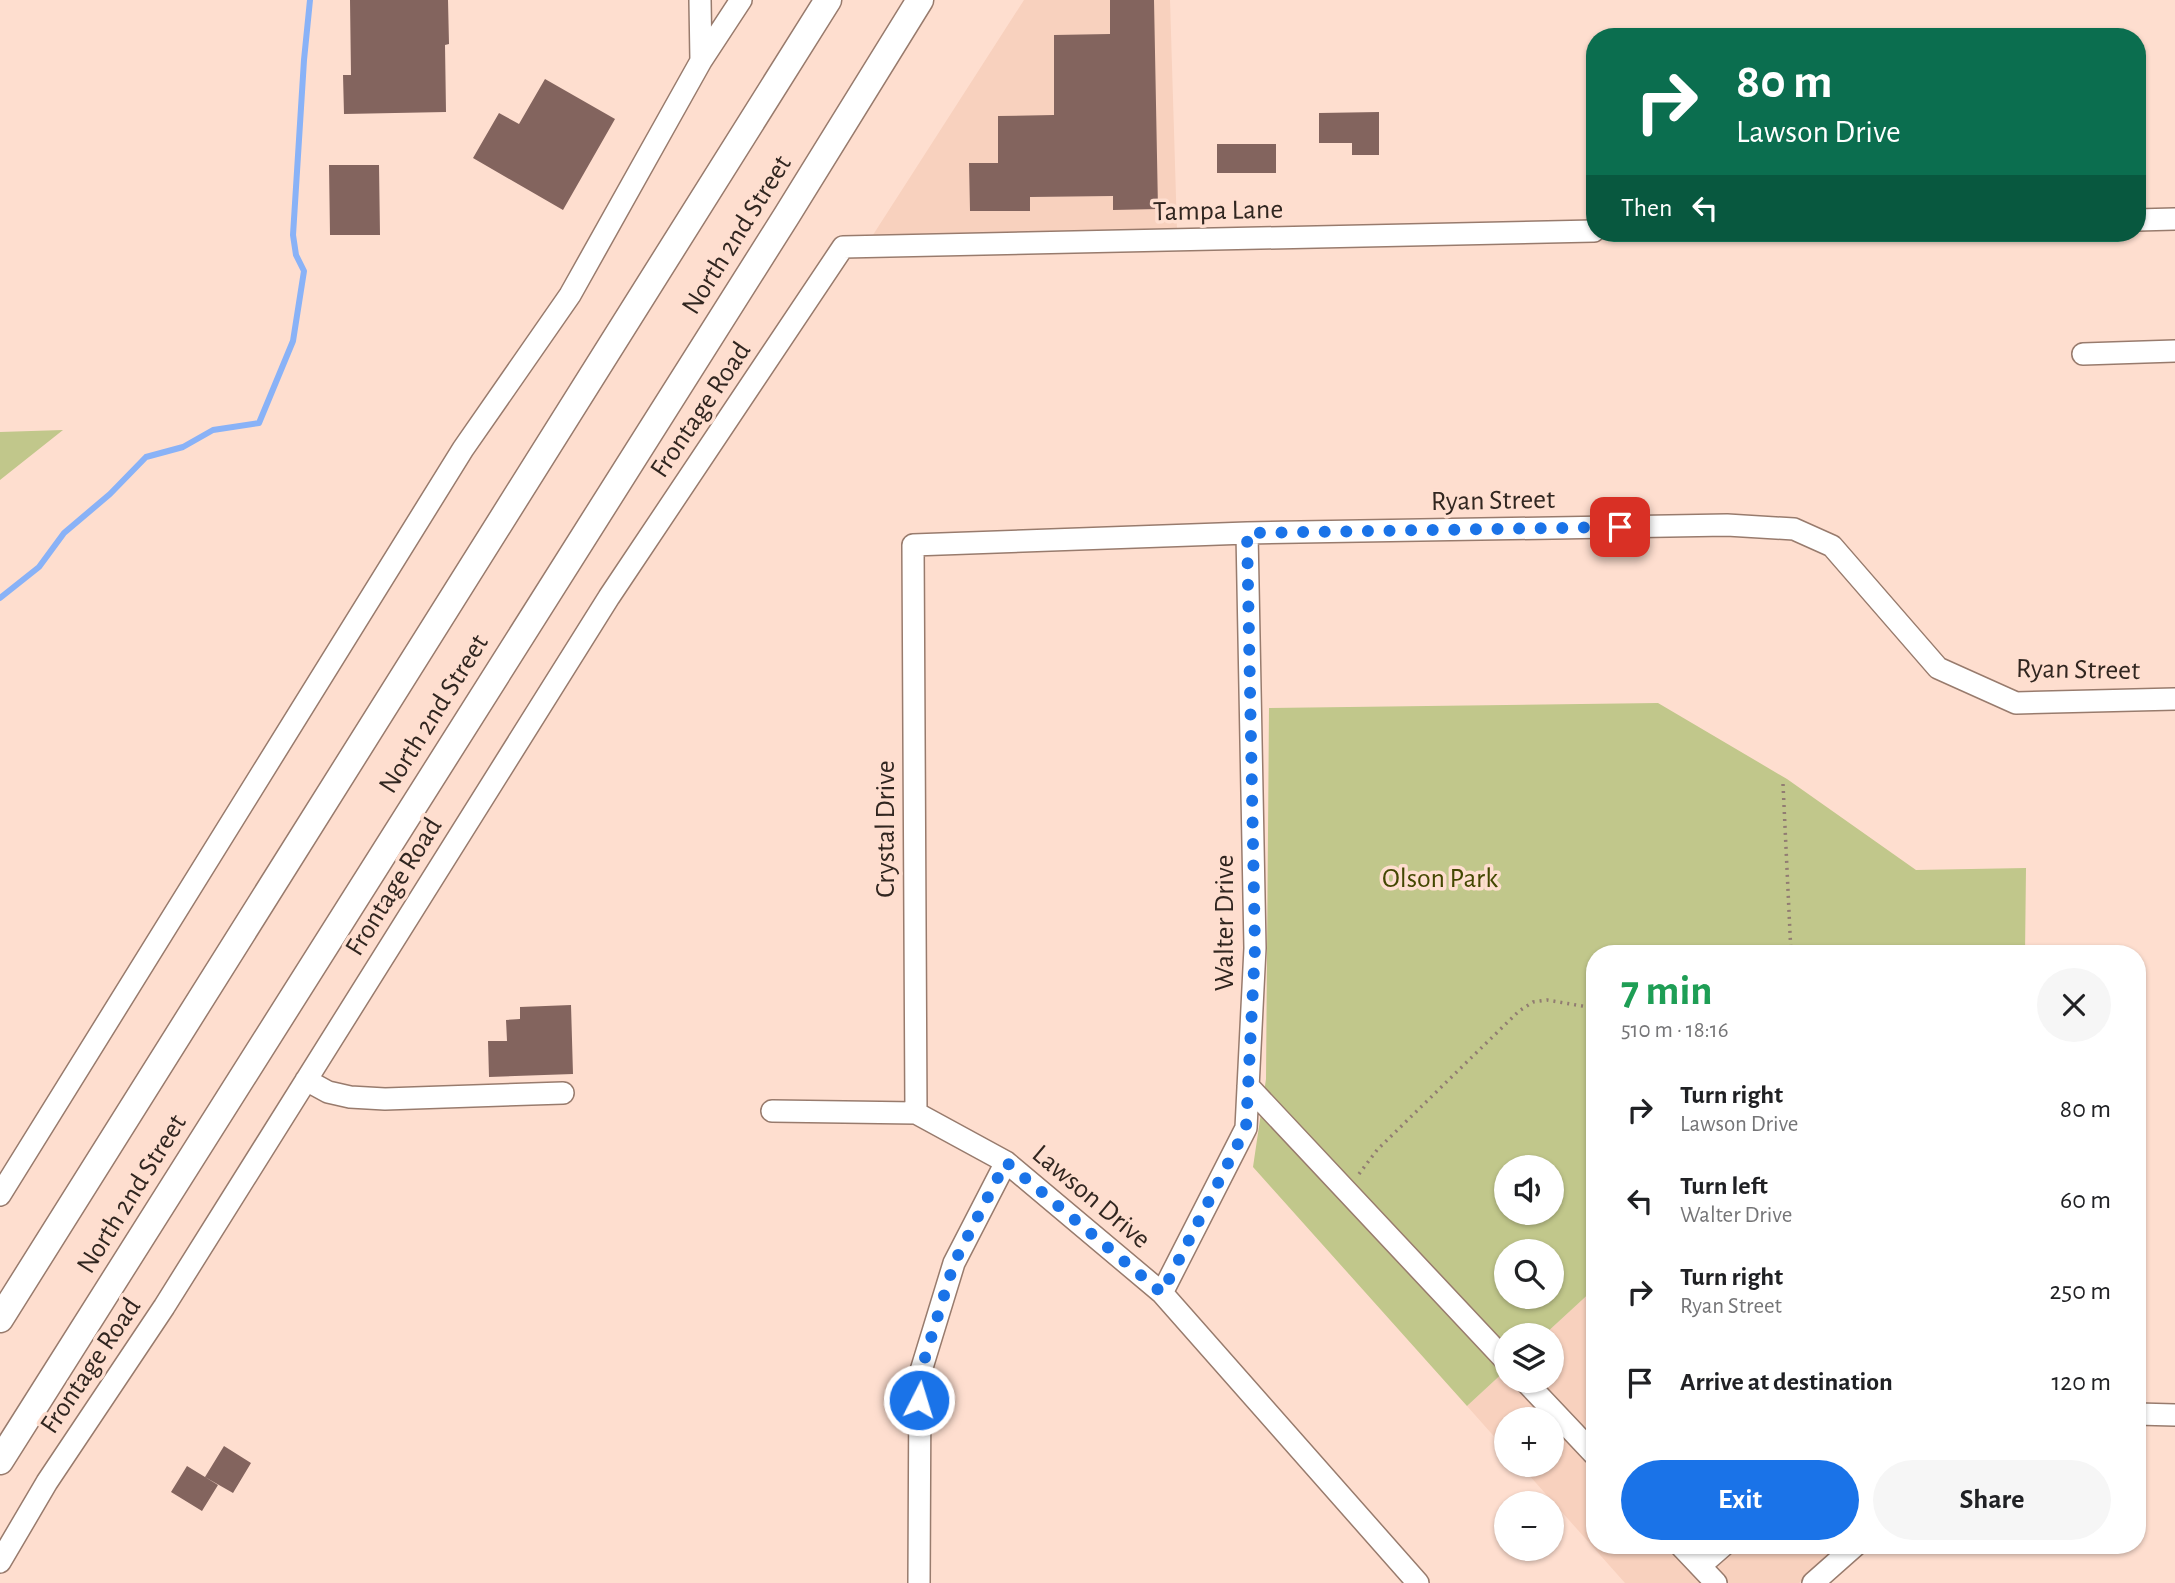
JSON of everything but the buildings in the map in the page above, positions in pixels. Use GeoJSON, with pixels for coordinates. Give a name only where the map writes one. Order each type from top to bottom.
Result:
{"type":"FeatureCollection","features":[{"type":"Feature","properties":{"kind":"main road","name":"North 2nd Street"},"geometry":{"type":"LineString","coordinates":[[0,1320],[828,0]]}},
{"type":"Feature","properties":{"kind":"main road","name":"North 2nd Street"},"geometry":{"type":"LineString","coordinates":[[0,1461],[920,0]]}},
{"type":"Feature","properties":{"kind":"street"},"geometry":{"type":"LineString","coordinates":[[700,0],[701,61]]}},
{"type":"Feature","properties":{"kind":"street"},"geometry":{"type":"LineString","coordinates":[[0,1195],[463,449],[570,295],[701,61],[741,0]]}},
{"type":"Feature","properties":{"kind":"street"},"geometry":{"type":"LineString","coordinates":[[2146,220],[2175,219]]}},
{"type":"Feature","properties":{"kind":"street","name":"Tampa Lane"},"geometry":{"type":"LineString","coordinates":[[843,247],[1586,232]]}},
{"type":"Feature","properties":{"kind":"street","name":"Frontage Road"},"geometry":{"type":"LineString","coordinates":[[0,1562],[47,1482],[164,1307],[609,597],[843,247]]}},
{"type":"Feature","properties":{"kind":"street"},"geometry":{"type":"LineString","coordinates":[[2083,354],[2175,351]]}},
{"type":"Feature","properties":{"kind":"street","name":"Ryan Street"},"geometry":{"type":"LineString","coordinates":[[913,545],[1247,533],[1727,525],[1794,528],[1832,546],[1938,668],[2016,703],[2175,699]]}},
{"type":"Feature","properties":{"kind":"street","name":"Walter Drive"},"geometry":{"type":"LineString","coordinates":[[1162,1293],[1246,1128],[1255,948],[1247,533]]}},
{"type":"Feature","properties":{"kind":"street","name":"Crystal Drive"},"geometry":{"type":"LineString","coordinates":[[913,545],[916,1113]]}},
{"type":"Feature","properties":{"kind":"street"},"geometry":{"type":"LineString","coordinates":[[306,1080],[328,1092],[350,1097],[385,1099],[563,1093]]}},
{"type":"Feature","properties":{"kind":"street"},"geometry":{"type":"LineString","coordinates":[[1248,1086],[1494,1348]]}},
{"type":"Feature","properties":{"kind":"street","name":"Lawson Drive"},"geometry":{"type":"LineString","coordinates":[[772,1111],[916,1113],[1006,1162],[1162,1293],[1418,1583]]}},
{"type":"Feature","properties":{"kind":"street"},"geometry":{"type":"LineString","coordinates":[[919,1583],[920,1374],[954,1263],[1006,1162]]}},
{"type":"Feature","properties":{"kind":"street"},"geometry":{"type":"LineString","coordinates":[[1536,1393],[1586,1446]]}},
{"type":"Feature","properties":{"kind":"street"},"geometry":{"type":"LineString","coordinates":[[2146,1414],[2175,1415]]}},
{"type":"Feature","properties":{"kind":"street"},"geometry":{"type":"LineString","coordinates":[[1689,1554],[1716,1583]]}},
{"type":"Feature","properties":{"kind":"street"},"geometry":{"type":"LineString","coordinates":[[1700,1566],[1714,1554]]}},
{"type":"Feature","properties":{"kind":"street"},"geometry":{"type":"LineString","coordinates":[[1814,1583],[1846,1554]]}},
{"type":"Feature","properties":{"kind":"path"},"geometry":{"type":"LineString","coordinates":[[1783,784],[1791,945]]}},
{"type":"Feature","properties":{"kind":"path"},"geometry":{"type":"LineString","coordinates":[[1348,1194],[1359,1172],[1377,1150],[1519,1011],[1533,1002],[1547,1000],[1586,1007]]}},
{"type":"Feature","properties":{"kind":"shaded area"},"geometry":{"type":"Polygon","coordinates":[[[1024,0],[1170,0],[1177,230],[871,238],[1024,0]]]}},
{"type":"Feature","properties":{"kind":"shaded area"},"geometry":{"type":"Polygon","coordinates":[[[1586,1296],[1586,1539],[1564,1514],[1564,1491],[1543,1491],[1531,1477],[1564,1477],[1564,1407],[1494,1407],[1494,1436],[1467,1406],[1494,1381],[1494,1393],[1564,1393],[1564,1323],[1557,1323],[1586,1296]]]}},
{"type":"Feature","properties":{"kind":"shaded area"},"geometry":{"type":"Polygon","coordinates":[[[1599,1554],[1832,1554],[1799,1583],[1625,1583],[1599,1554]]]}},
{"type":"Feature","properties":{"kind":"green space"},"geometry":{"type":"Polygon","coordinates":[[[63,430],[0,480],[0,432],[63,430]]]}},
{"type":"Feature","properties":{"kind":"green space","name":"Olson Park"},"geometry":{"type":"Polygon","coordinates":[[[1658,703],[1787,779],[1916,870],[2026,868],[2025,945],[1586,945],[1586,1296],[1557,1323],[1494,1323],[1494,1381],[1467,1406],[1253,1167],[1266,1079],[1269,708],[1658,703]]]}},
{"type":"Feature","properties":{"kind":"waterway"},"geometry":{"type":"LineString","coordinates":[[0,598],[39,567],[64,533],[110,494],[146,457],[183,447],[213,430],[259,423],[293,341],[304,271],[296,255],[293,235],[310,0]]}},
{"type":"Feature","properties":{"kind":"route"},"geometry":{"type":"LineString","coordinates":[[919,1400],[920,1374],[954,1263],[1006,1162],[1162,1293],[1246,1128],[1255,948],[1247,533],[1620,527]]}}]}
